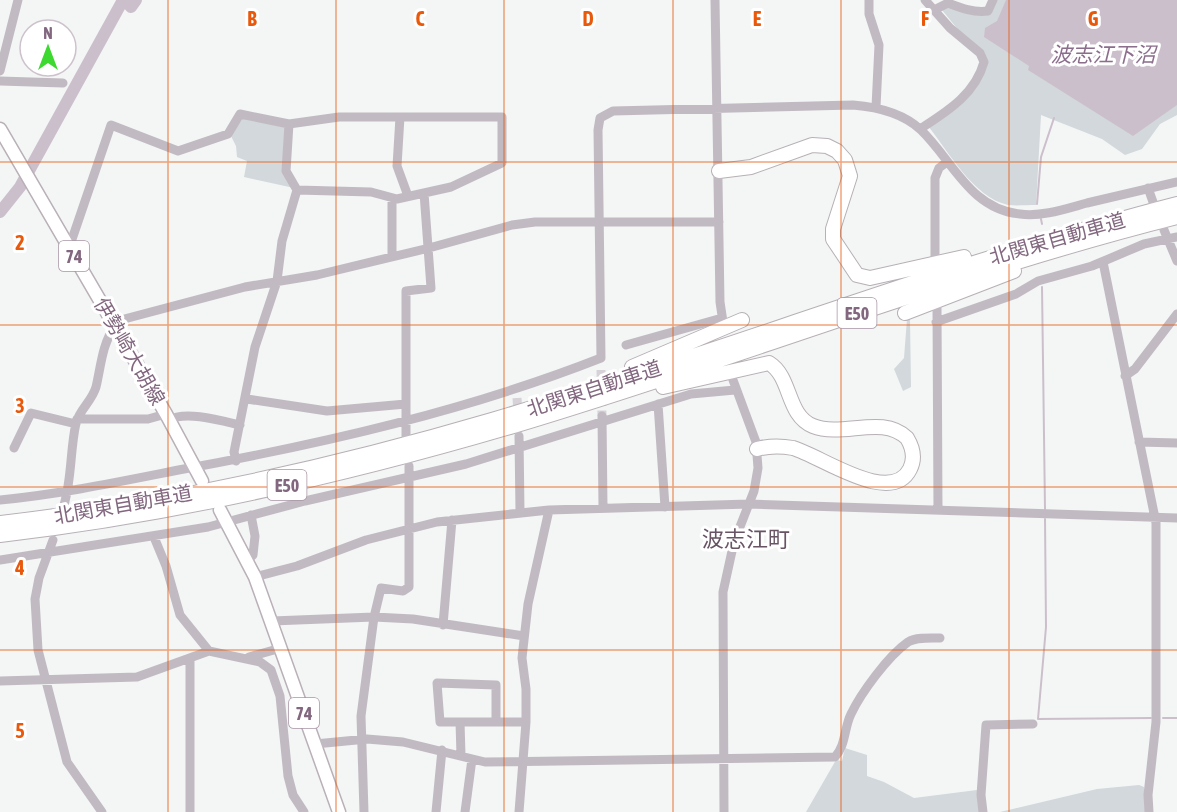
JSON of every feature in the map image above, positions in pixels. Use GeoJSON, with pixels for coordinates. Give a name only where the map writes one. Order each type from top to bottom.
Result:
{"type":"FeatureCollection","features":[{"type":"Feature","properties":{"kind":"highway"},"geometry":{"type":"LineString","coordinates":[[719,171],[751,167],[812,145],[822,145],[837,151],[848,165],[850,176],[833,229],[833,239],[854,272],[864,279],[1072,233]]}},
{"type":"Feature","properties":{"kind":"highway"},"geometry":{"type":"LineString","coordinates":[[719,171],[751,172],[814,149],[830,152],[842,162],[846,177],[827,233]]}},
{"type":"Feature","properties":{"kind":"highway","name":"北関東自動車道"},"geometry":{"type":"LineString","coordinates":[[0,523],[149,501],[273,477],[492,420],[894,288],[1072,233],[1177,204]]}},
{"type":"Feature","properties":{"kind":"highway","name":"北関東自動車道"},"geometry":{"type":"LineString","coordinates":[[0,535],[141,514],[275,488],[425,452],[568,409],[961,278],[1177,217]]}},
{"type":"Feature","properties":{"kind":"highway"},"geometry":{"type":"LineString","coordinates":[[905,313],[1149,224]]}},
{"type":"Feature","properties":{"kind":"highway"},"geometry":{"type":"LineString","coordinates":[[492,420],[673,351],[742,320]]}},
{"type":"Feature","properties":{"kind":"highway"},"geometry":{"type":"LineString","coordinates":[[568,409],[764,362],[776,368],[795,410],[806,422],[823,428],[892,428],[907,438],[913,457],[910,470],[902,478],[884,485],[795,449],[765,447],[757,449]]}},
{"type":"Feature","properties":{"kind":"highway"},"geometry":{"type":"LineString","coordinates":[[757,449],[796,454],[877,488],[895,488],[911,477],[916,464],[917,451],[913,438],[904,429],[886,423],[817,423],[803,414],[796,395]]}},
{"type":"Feature","properties":{"kind":"main road","name":"伊勢崎大胡線"},"geometry":{"type":"LineString","coordinates":[[0,129],[168,417],[202,481]]}},
{"type":"Feature","properties":{"kind":"main road","name":"74"},"geometry":{"type":"LineString","coordinates":[[220,510],[255,577],[339,812]]}},
{"type":"Feature","properties":{"kind":"street"},"geometry":{"type":"LineString","coordinates":[[0,71],[18,0]]}},
{"type":"Feature","properties":{"kind":"street"},"geometry":{"type":"LineString","coordinates":[[626,345],[723,320],[715,0]]}},
{"type":"Feature","properties":{"kind":"street"},"geometry":{"type":"LineString","coordinates":[[869,0],[869,14],[879,45],[876,107]]}},
{"type":"Feature","properties":{"kind":"street"},"geometry":{"type":"LineString","coordinates":[[920,129],[955,106],[976,80],[984,62],[980,53],[950,28],[925,0]]}},
{"type":"Feature","properties":{"kind":"street"},"geometry":{"type":"LineString","coordinates":[[934,10],[948,3],[983,12],[988,10],[993,0]]}},
{"type":"Feature","properties":{"kind":"street"},"geometry":{"type":"LineString","coordinates":[[0,81],[63,83]]}},
{"type":"Feature","properties":{"kind":"street"},"geometry":{"type":"LineString","coordinates":[[601,370],[597,130],[599,120],[613,111],[854,105],[876,107],[920,129],[978,197],[998,209],[1019,214],[1043,214],[1177,182]]}},
{"type":"Feature","properties":{"kind":"street"},"geometry":{"type":"LineString","coordinates":[[69,248],[111,125],[178,151],[228,134],[240,114],[289,124],[339,117],[502,117],[502,163],[451,187],[392,198],[371,192],[297,190]]}},
{"type":"Feature","properties":{"kind":"street"},"geometry":{"type":"LineString","coordinates":[[400,117],[397,166],[408,196]]}},
{"type":"Feature","properties":{"kind":"street"},"geometry":{"type":"LineString","coordinates":[[236,461],[234,452],[247,399],[255,347],[277,281],[282,241],[297,190],[286,171],[289,124]]}},
{"type":"Feature","properties":{"kind":"street"},"geometry":{"type":"LineString","coordinates":[[935,257],[935,178],[939,168],[947,162]]}},
{"type":"Feature","properties":{"kind":"street"},"geometry":{"type":"LineString","coordinates":[[1149,188],[1153,202]]}},
{"type":"Feature","properties":{"kind":"street"},"geometry":{"type":"LineString","coordinates":[[406,436],[406,291],[431,288],[424,193]]}},
{"type":"Feature","properties":{"kind":"street"},"geometry":{"type":"LineString","coordinates":[[392,198],[392,255]]}},
{"type":"Feature","properties":{"kind":"street"},"geometry":{"type":"LineString","coordinates":[[64,505],[69,491],[77,422],[94,391],[102,355],[114,324],[216,293],[317,275],[512,225],[535,222],[719,222]]}},
{"type":"Feature","properties":{"kind":"street"},"geometry":{"type":"LineString","coordinates":[[1164,230],[1173,238],[1177,261]]}},
{"type":"Feature","properties":{"kind":"street"},"geometry":{"type":"LineString","coordinates":[[936,322],[1016,294],[1038,281],[1103,262],[1144,244],[1173,238]]}},
{"type":"Feature","properties":{"kind":"street"},"geometry":{"type":"LineString","coordinates":[[1103,262],[1155,517],[1156,722],[1148,795],[1149,812]]}},
{"type":"Feature","properties":{"kind":"street"},"geometry":{"type":"LineString","coordinates":[[937,308],[938,510]]}},
{"type":"Feature","properties":{"kind":"street"},"geometry":{"type":"LineString","coordinates":[[1125,376],[1135,369],[1177,314]]}},
{"type":"Feature","properties":{"kind":"street"},"geometry":{"type":"LineString","coordinates":[[0,500],[69,491],[236,461],[406,421],[601,358]]}},
{"type":"Feature","properties":{"kind":"street"},"geometry":{"type":"LineString","coordinates":[[724,812],[723,592],[734,542],[757,478],[757,449],[751,426],[733,380]]}},
{"type":"Feature","properties":{"kind":"street"},"geometry":{"type":"LineString","coordinates":[[517,386],[517,398]]}},
{"type":"Feature","properties":{"kind":"street"},"geometry":{"type":"LineString","coordinates":[[0,560],[154,537],[227,522],[409,471],[459,466],[602,419],[691,394],[735,390]]}},
{"type":"Feature","properties":{"kind":"street"},"geometry":{"type":"LineString","coordinates":[[247,399],[327,411],[406,404]]}},
{"type":"Feature","properties":{"kind":"street"},"geometry":{"type":"LineString","coordinates":[[658,404],[665,507]]}},
{"type":"Feature","properties":{"kind":"street"},"geometry":{"type":"LineString","coordinates":[[14,448],[31,413],[77,422],[177,416],[215,419],[240,425]]}},
{"type":"Feature","properties":{"kind":"street"},"geometry":{"type":"LineString","coordinates":[[602,419],[603,508]]}},
{"type":"Feature","properties":{"kind":"street"},"geometry":{"type":"LineString","coordinates":[[519,436],[520,512]]}},
{"type":"Feature","properties":{"kind":"street"},"geometry":{"type":"LineString","coordinates":[[1139,442],[1177,443]]}},
{"type":"Feature","properties":{"kind":"street"},"geometry":{"type":"LineString","coordinates":[[364,812],[361,714],[374,617],[381,588],[403,591],[409,588],[409,471]]}},
{"type":"Feature","properties":{"kind":"street"},"geometry":{"type":"LineString","coordinates":[[255,577],[409,529],[452,520],[549,510],[749,504],[1177,518]]}},
{"type":"Feature","properties":{"kind":"street"},"geometry":{"type":"LineString","coordinates":[[519,812],[526,722],[526,689],[522,662],[524,636],[549,510]]}},
{"type":"Feature","properties":{"kind":"street"},"geometry":{"type":"LineString","coordinates":[[248,560],[253,555],[254,546],[251,515]]}},
{"type":"Feature","properties":{"kind":"street"},"geometry":{"type":"LineString","coordinates":[[443,625],[452,520]]}},
{"type":"Feature","properties":{"kind":"street"},"geometry":{"type":"LineString","coordinates":[[154,537],[166,566],[180,615],[209,651]]}},
{"type":"Feature","properties":{"kind":"street"},"geometry":{"type":"LineString","coordinates":[[53,540],[39,578],[35,607],[37,641],[67,762],[102,812]]}},
{"type":"Feature","properties":{"kind":"street"},"geometry":{"type":"LineString","coordinates":[[272,621],[374,617],[524,636]]}},
{"type":"Feature","properties":{"kind":"street"},"geometry":{"type":"LineString","coordinates":[[315,744],[361,740],[403,742],[484,762],[835,757],[841,751],[850,716],[869,685],[896,654],[910,641],[940,638]]}},
{"type":"Feature","properties":{"kind":"street"},"geometry":{"type":"LineString","coordinates":[[244,657],[281,648]]}},
{"type":"Feature","properties":{"kind":"street"},"geometry":{"type":"LineString","coordinates":[[0,681],[137,677],[209,651],[260,662],[273,673],[283,709],[290,784],[293,795],[304,812]]}},
{"type":"Feature","properties":{"kind":"street"},"geometry":{"type":"LineString","coordinates":[[190,659],[190,812]]}},
{"type":"Feature","properties":{"kind":"street"},"geometry":{"type":"LineString","coordinates":[[496,721],[496,685],[437,683],[440,722],[526,722]]}},
{"type":"Feature","properties":{"kind":"street"},"geometry":{"type":"LineString","coordinates":[[460,722],[460,755]]}},
{"type":"Feature","properties":{"kind":"street"},"geometry":{"type":"LineString","coordinates":[[983,812],[981,795],[986,725],[1033,724]]}},
{"type":"Feature","properties":{"kind":"street"},"geometry":{"type":"LineString","coordinates":[[436,812],[442,750]]}},
{"type":"Feature","properties":{"kind":"street"},"geometry":{"type":"LineString","coordinates":[[465,812],[472,759]]}},
{"type":"Feature","properties":{"kind":"shaded area"},"geometry":{"type":"Polygon","coordinates":[[[996,0],[1177,0],[1177,115],[1160,124],[1142,149],[1125,155],[1102,139],[1041,115],[1036,205],[1008,205],[995,200],[984,193],[963,172],[928,126],[961,105],[987,65],[942,10],[947,7],[984,14],[996,0]]]}},
{"type":"Feature","properties":{"kind":"shaded area"},"geometry":{"type":"Polygon","coordinates":[[[241,116],[287,127],[285,173],[294,188],[244,177],[247,161],[237,157],[236,146],[231,136],[241,116]]]}},
{"type":"Feature","properties":{"kind":"shaded area"},"geometry":{"type":"Polygon","coordinates":[[[907,319],[910,319],[911,387],[903,391],[894,369],[904,358],[907,319]]]}},
{"type":"Feature","properties":{"kind":"shaded area"},"geometry":{"type":"Polygon","coordinates":[[[845,748],[867,755],[867,776],[914,798],[977,790],[980,812],[806,812],[836,760],[842,761],[845,748]]]}},
{"type":"Feature","properties":{"kind":"shaded area"},"geometry":{"type":"Polygon","coordinates":[[[1139,785],[1144,787],[1145,812],[1000,812],[1097,789],[1139,785]]]}},
{"type":"Feature","properties":{"kind":"water","name":"波志江下沼"},"geometry":{"type":"Polygon","coordinates":[[[1006,0],[1177,0],[1177,105],[1133,136],[1028,70],[1029,66],[984,37],[985,28],[997,21],[1006,0]]]}},
{"type":"Feature","properties":{"kind":"waterway"},"geometry":{"type":"LineString","coordinates":[[0,212],[20,187],[123,0]]}},
{"type":"Feature","properties":{"kind":"waterway"},"geometry":{"type":"LineString","coordinates":[[125,0],[131,7],[136,0]]}},
{"type":"Feature","properties":{"kind":"waterway"},"geometry":{"type":"LineString","coordinates":[[1037,204],[1041,157],[1054,118]]}},
{"type":"Feature","properties":{"kind":"waterway"},"geometry":{"type":"LineString","coordinates":[[1041,219],[1042,224]]}},
{"type":"Feature","properties":{"kind":"waterway"},"geometry":{"type":"LineString","coordinates":[[1042,287],[1045,509]]}},
{"type":"Feature","properties":{"kind":"waterway"},"geometry":{"type":"LineString","coordinates":[[1045,519],[1046,627],[1038,719],[1151,718]]}},
{"type":"Feature","properties":{"kind":"waterway"},"geometry":{"type":"LineString","coordinates":[[1163,718],[1177,718]]}},
{"type":"Feature","properties":{"kind":"tunnel"},"geometry":{"type":"LineString","coordinates":[[601,370],[602,416]]}},
{"type":"Feature","properties":{"kind":"tunnel"},"geometry":{"type":"LineString","coordinates":[[517,398],[518,415]]}},
{"type":"Feature","properties":{"kind":"district","name":"波志江町"},"geometry":{"type":"Point","coordinates":[746,539]}}]}
